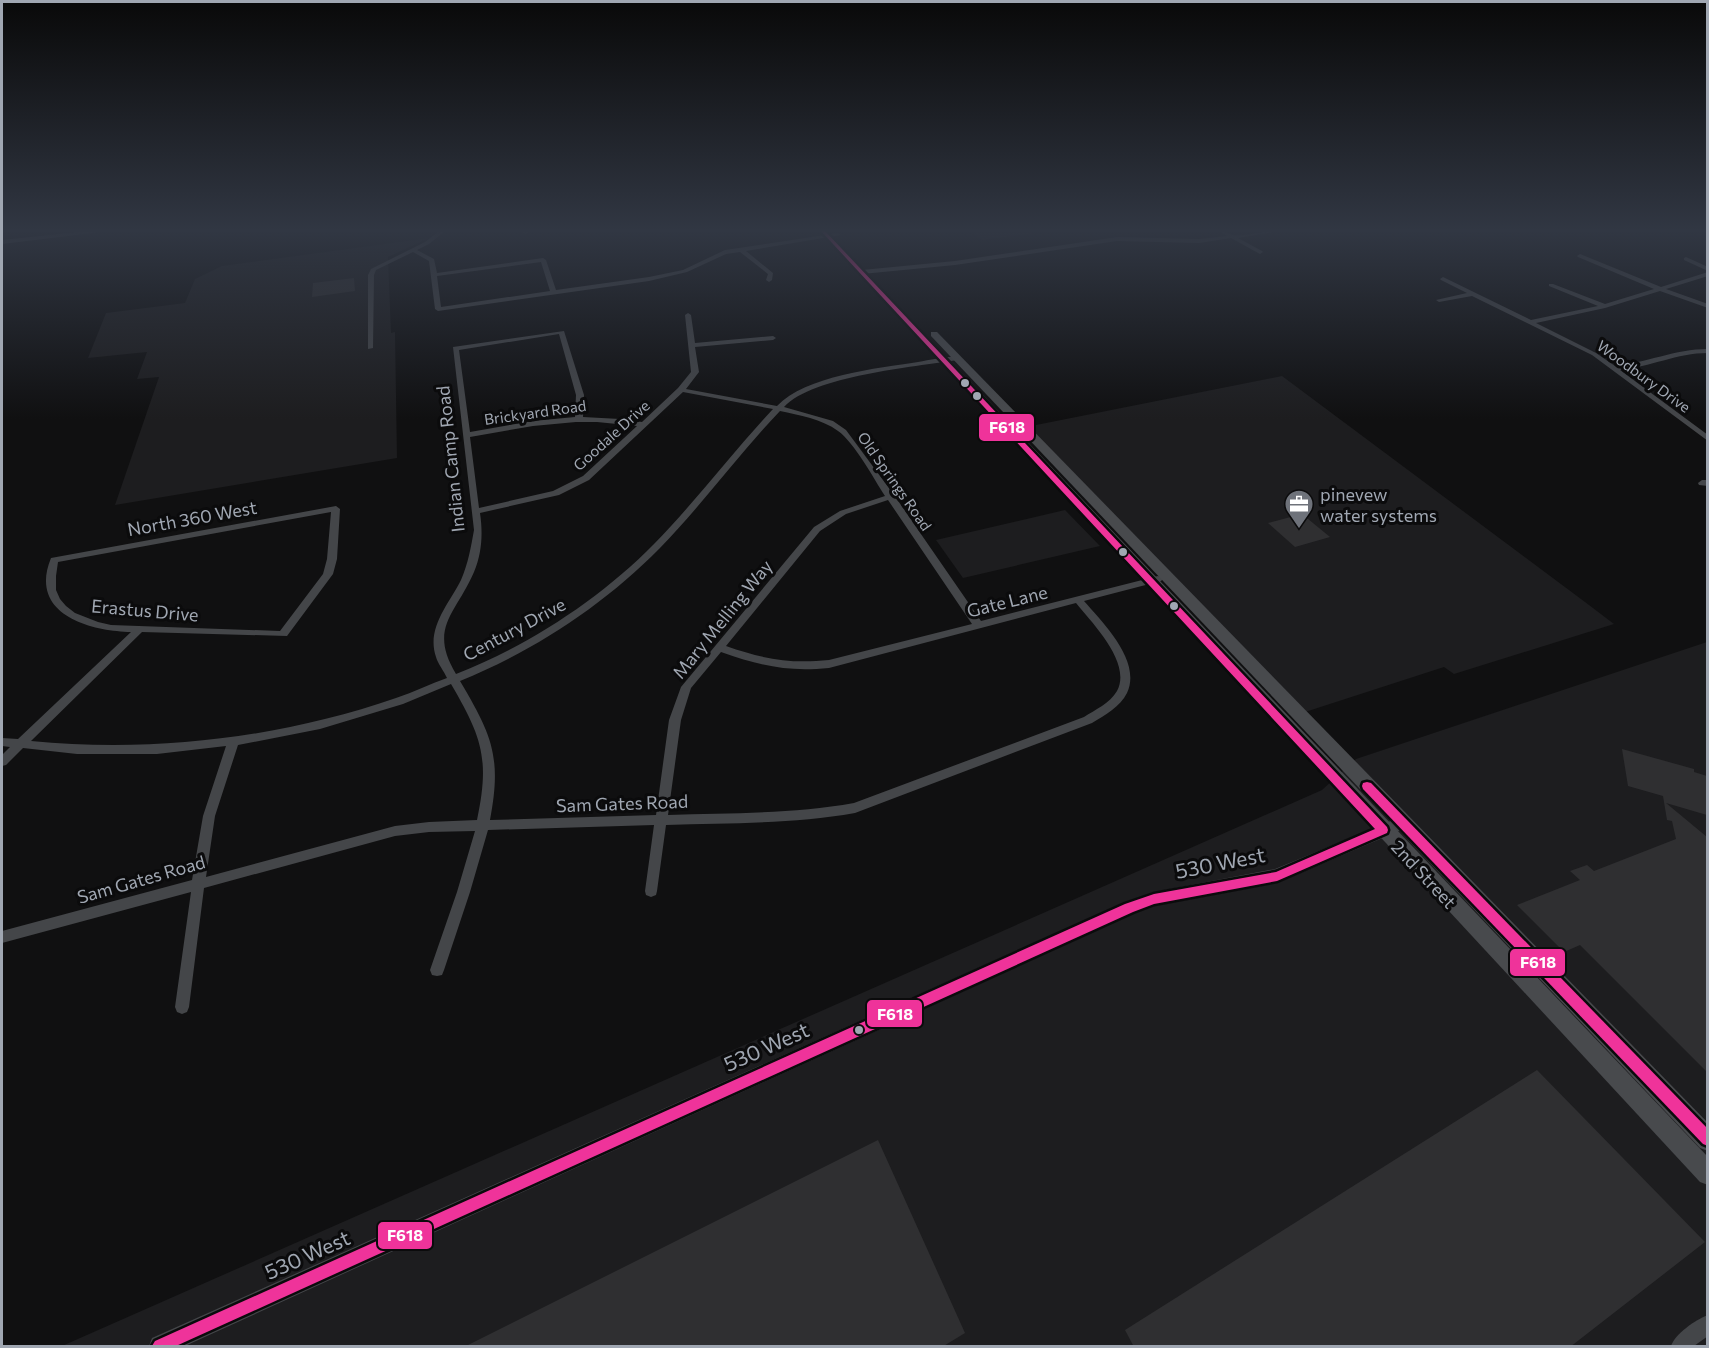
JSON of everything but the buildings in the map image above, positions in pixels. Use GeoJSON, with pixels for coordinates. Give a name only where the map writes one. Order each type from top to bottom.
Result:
{"type":"FeatureCollection","features":[{"type":"Feature","properties":{"kind":"main road","name":"2nd Street"},"geometry":{"type":"LineString","coordinates":[[888,294],[1159,579],[1403,823],[1707,1140]]}},
{"type":"Feature","properties":{"kind":"main road","name":"2nd Street"},"geometry":{"type":"LineString","coordinates":[[1159,579],[1383,830],[1707,1174]]}},
{"type":"Feature","properties":{"kind":"street"},"geometry":{"type":"LineString","coordinates":[[370,348],[371,294]]}},
{"type":"Feature","properties":{"kind":"street"},"geometry":{"type":"LineString","coordinates":[[436,294],[438,309],[541,294]]}},
{"type":"Feature","properties":{"kind":"street"},"geometry":{"type":"LineString","coordinates":[[1439,300],[1473,294]]}},
{"type":"Feature","properties":{"kind":"street","name":"Woodbury Drive"},"geometry":{"type":"LineString","coordinates":[[1473,294],[1615,368],[1707,439]]}},
{"type":"Feature","properties":{"kind":"street"},"geometry":{"type":"LineString","coordinates":[[1572,294],[1603,307]]}},
{"type":"Feature","properties":{"kind":"street"},"geometry":{"type":"LineString","coordinates":[[1530,322],[1603,307],[1644,294]]}},
{"type":"Feature","properties":{"kind":"street"},"geometry":{"type":"LineString","coordinates":[[1673,294],[1707,306]]}},
{"type":"Feature","properties":{"kind":"street","name":"Goodale Drive"},"geometry":{"type":"LineString","coordinates":[[476,512],[537,499],[572,486],[598,468],[681,390],[695,372],[688,315]]}},
{"type":"Feature","properties":{"kind":"street","name":"Indian Camp Road"},"geometry":{"type":"LineString","coordinates":[[437,970],[482,826],[490,778],[489,754],[483,736],[441,657],[437,644],[438,629],[469,574],[476,552],[478,531],[455,348],[562,332],[580,395],[579,417]]}},
{"type":"Feature","properties":{"kind":"street"},"geometry":{"type":"LineString","coordinates":[[693,345],[772,338]]}},
{"type":"Feature","properties":{"kind":"street"},"geometry":{"type":"LineString","coordinates":[[1615,368],[1644,366],[1677,352],[1707,351]]}},
{"type":"Feature","properties":{"kind":"street","name":"Century Drive"},"geometry":{"type":"LineString","coordinates":[[2,742],[80,750],[131,750],[233,742],[329,722],[390,704],[453,679],[535,639],[609,591],[637,566],[777,410],[797,393],[828,381],[950,359]]}},
{"type":"Feature","properties":{"kind":"street","name":"Old Springs Road"},"geometry":{"type":"LineString","coordinates":[[681,390],[821,420],[841,430],[891,497],[979,626]]}},
{"type":"Feature","properties":{"kind":"street","name":"Brickyard Road"},"geometry":{"type":"LineString","coordinates":[[467,435],[579,417],[602,418],[643,425]]}},
{"type":"Feature","properties":{"kind":"street","name":"Mary Melling Way"},"geometry":{"type":"LineString","coordinates":[[651,891],[679,703],[686,687],[817,529],[834,515],[850,507],[891,497]]}},
{"type":"Feature","properties":{"kind":"street","name":"North 360 West"},"geometry":{"type":"LineString","coordinates":[[54,560],[336,509],[332,559],[327,574],[283,634]]}},
{"type":"Feature","properties":{"kind":"street","name":"Erastus Drive"},"geometry":{"type":"LineString","coordinates":[[54,560],[51,585],[55,600],[63,612],[83,622],[139,630],[283,634]]}},
{"type":"Feature","properties":{"kind":"street","name":"Gate Lane"},"geometry":{"type":"LineString","coordinates":[[718,647],[765,664],[794,668],[856,658],[1159,579]]}},
{"type":"Feature","properties":{"kind":"street","name":"Sam Gates Road"},"geometry":{"type":"LineString","coordinates":[[2,937],[198,882],[395,831],[828,813],[855,808],[1106,711],[1120,698],[1126,680],[1122,657],[1078,600]]}},
{"type":"Feature","properties":{"kind":"street"},"geometry":{"type":"LineString","coordinates":[[2,762],[139,630]]}},
{"type":"Feature","properties":{"kind":"street"},"geometry":{"type":"LineString","coordinates":[[182,1007],[209,816],[233,742]]}},
{"type":"Feature","properties":{"kind":"street","name":"530 West"},"geometry":{"type":"LineString","coordinates":[[160,1347],[1122,911],[1154,899],[1277,876],[1403,823]]}},
{"type":"Feature","properties":{"kind":"street"},"geometry":{"type":"LineString","coordinates":[[1680,1347],[1707,1324]]}},
{"type":"Feature","properties":{"kind":"shaded area"},"geometry":{"type":"Polygon","coordinates":[[[189,294],[389,294],[391,333],[395,332],[397,458],[115,505],[159,377],[137,379],[147,352],[88,358],[106,313],[185,303],[189,294]]]}},
{"type":"Feature","properties":{"kind":"shaded area"},"geometry":{"type":"Polygon","coordinates":[[[1282,376],[1614,624],[1454,674],[1444,667],[1302,713],[1026,427],[1282,376]]]}},
{"type":"Feature","properties":{"kind":"shaded area"},"geometry":{"type":"Polygon","coordinates":[[[1065,510],[1100,546],[963,578],[936,540],[1065,510]]]}},
{"type":"Feature","properties":{"kind":"shaded area"},"geometry":{"type":"Polygon","coordinates":[[[1707,642],[1707,1346],[62,1346],[1322,790],[1356,759],[1707,642]]]}},
{"type":"Feature","properties":{"kind":"transit line","name":"F618"},"geometry":{"type":"LineString","coordinates":[[160,1346],[1129,908],[1154,899],[1277,876],[1383,830],[882,294]]}},
{"type":"Feature","properties":{"kind":"transit line","name":"F618"},"geometry":{"type":"LineString","coordinates":[[1367,786],[1708,1139]]}},
{"type":"Feature","properties":{"kind":"place","name":"pinevew water systems"},"geometry":{"type":"Point","coordinates":[1299,530]}}]}
